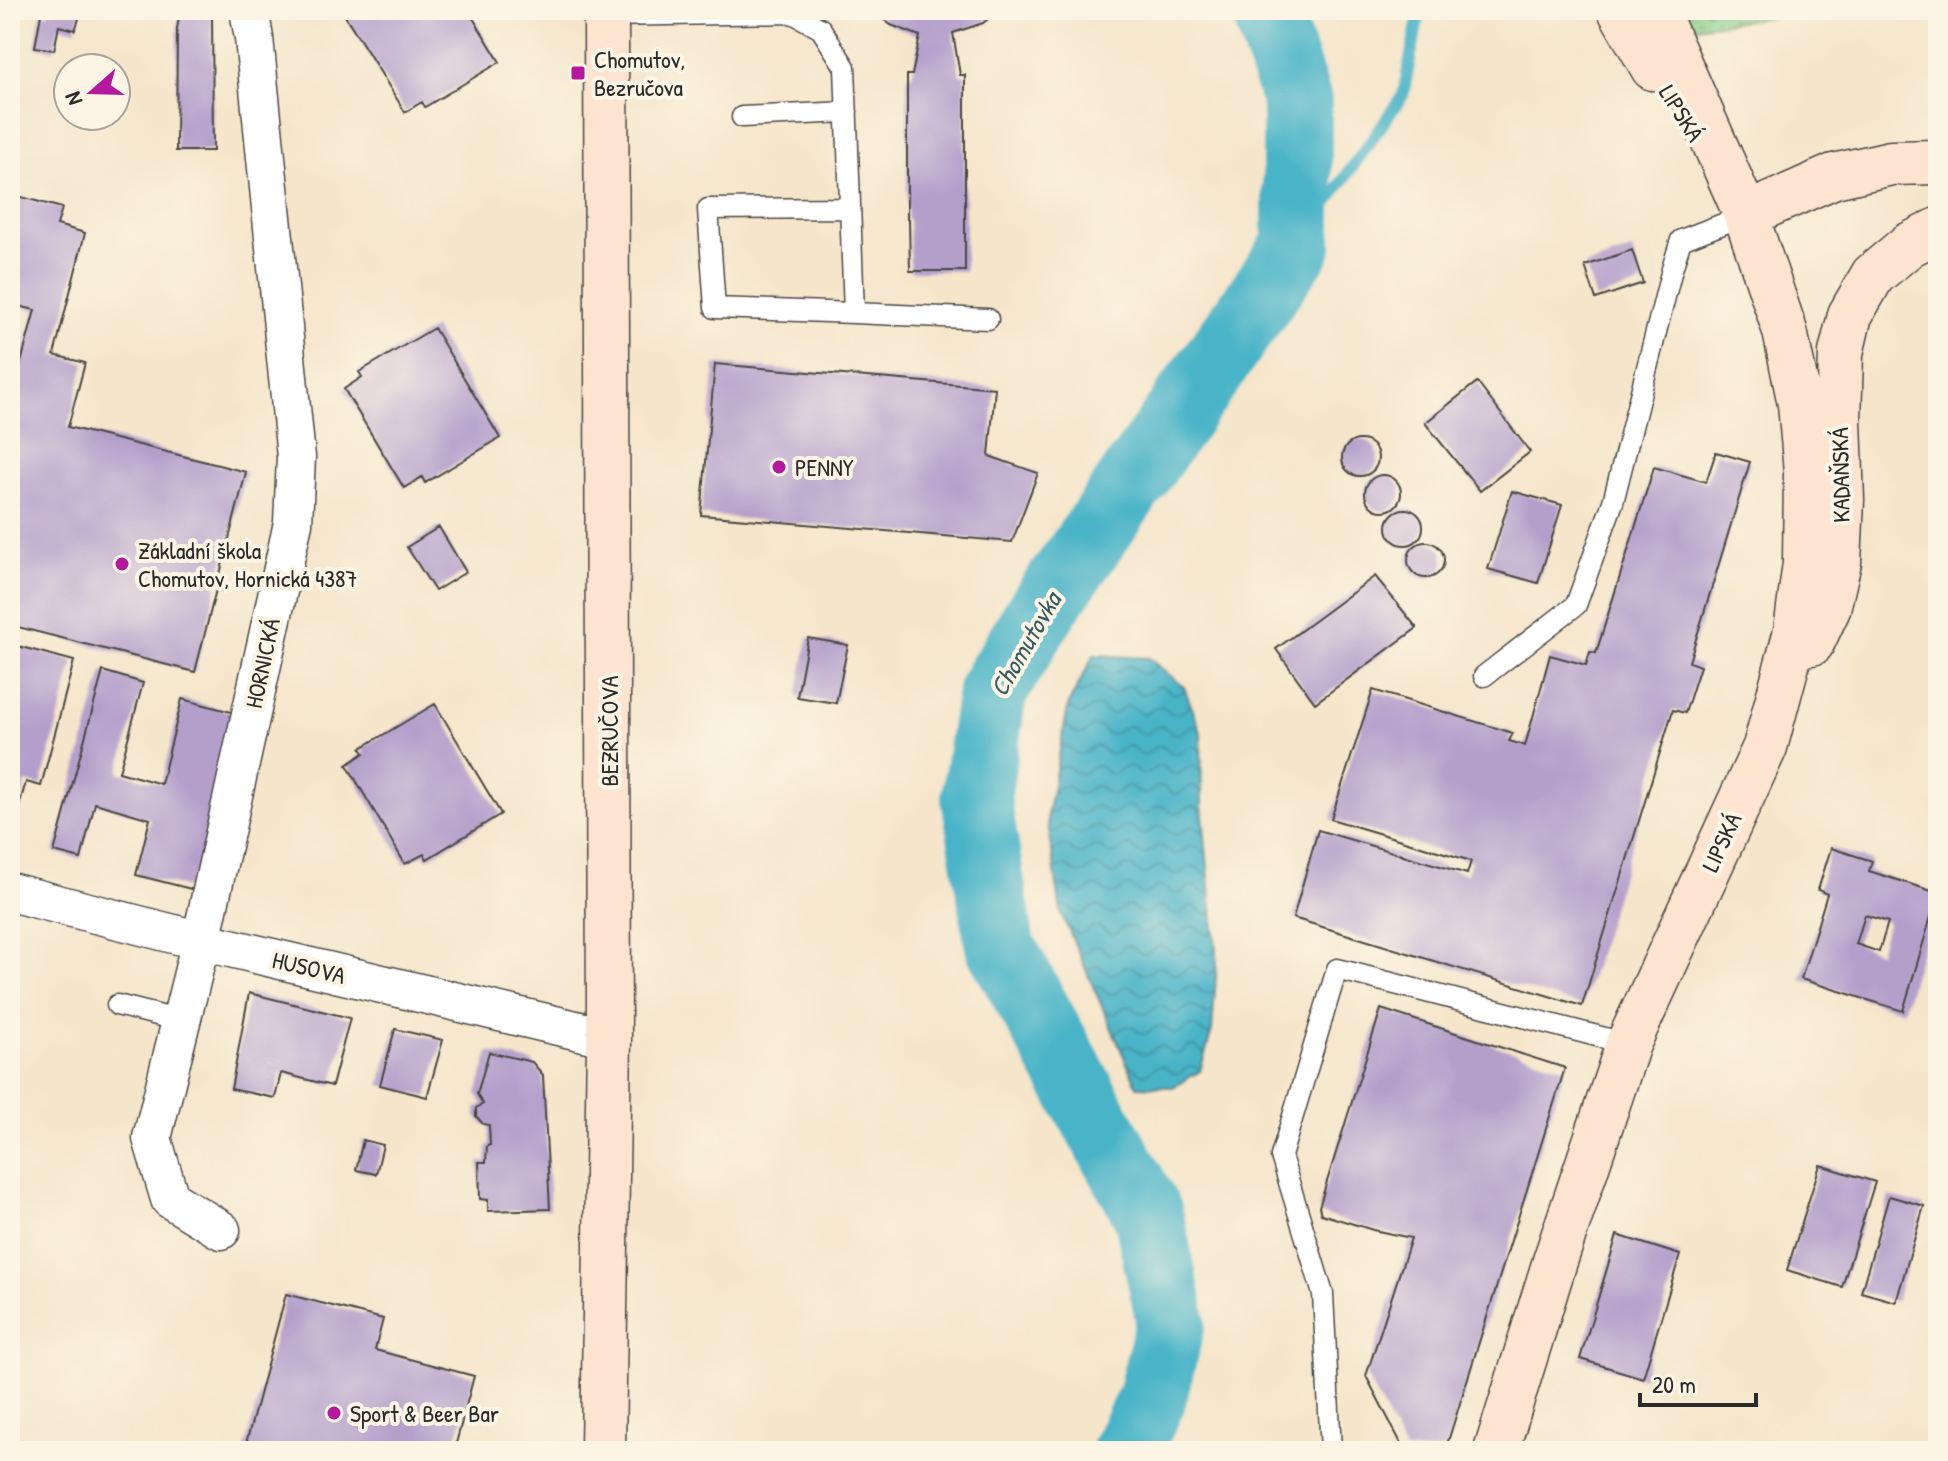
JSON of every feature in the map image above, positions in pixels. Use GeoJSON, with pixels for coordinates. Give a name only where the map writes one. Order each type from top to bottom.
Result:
{"type":"FeatureCollection","features":[{"type":"Feature","properties":{"kind":"street","name":"HORNICKÁ"},"geometry":{"type":"LineString","coordinates":[[221,1230],[170,1199],[152,1138],[201,941],[293,523],[296,457],[249,10]]}},
{"type":"Feature","properties":{"kind":"street","name":"LIPSKÁ"},"geometry":{"type":"LineString","coordinates":[[1620,10],[1746,215]]}},
{"type":"Feature","properties":{"kind":"street","name":"LIPSKÁ"},"geometry":{"type":"LineString","coordinates":[[1496,1451],[1555,1261],[1628,1044],[1765,747],[1796,631],[1805,563],[1806,472],[1800,404],[1785,331],[1746,215],[1653,10]]}},
{"type":"Feature","properties":{"kind":"street","name":"BEZRUČOVA"},"geometry":{"type":"LineString","coordinates":[[603,1451],[609,1038],[606,13]]}},
{"type":"Feature","properties":{"kind":"street"},"geometry":{"type":"LineString","coordinates":[[1746,215],[1834,176],[1891,163],[1938,162]]}},
{"type":"Feature","properties":{"kind":"street","name":"KADAŇSKÁ"},"geometry":{"type":"LineString","coordinates":[[1765,747],[1828,609],[1839,562],[1842,500],[1839,421],[1841,353],[1850,315],[1873,275],[1909,245],[1938,230]]}},
{"type":"Feature","properties":{"kind":"street","name":"HUSOVA"},"geometry":{"type":"LineString","coordinates":[[10,892],[609,1038]]}},
{"type":"Feature","properties":{"kind":"lane"},"geometry":{"type":"LineString","coordinates":[[606,13],[793,13],[821,29],[845,67],[854,313]]}},
{"type":"Feature","properties":{"kind":"lane"},"geometry":{"type":"LineString","coordinates":[[742,117],[847,112]]}},
{"type":"Feature","properties":{"kind":"lane"},"geometry":{"type":"LineString","coordinates":[[850,208],[708,209],[715,308],[988,319]]}},
{"type":"Feature","properties":{"kind":"lane"},"geometry":{"type":"LineString","coordinates":[[1484,676],[1576,605],[1613,502],[1681,240],[1746,215]]}},
{"type":"Feature","properties":{"kind":"lane"},"geometry":{"type":"LineString","coordinates":[[1331,1451],[1323,1294],[1281,1156],[1337,969],[1628,1044]]}},
{"type":"Feature","properties":{"kind":"lane"},"geometry":{"type":"LineString","coordinates":[[117,1005],[181,1021]]}},
{"type":"Feature","properties":{"kind":"green space"},"geometry":{"type":"Polygon","coordinates":[[[1678,10],[1825,10],[1688,28],[1678,10]]]}},
{"type":"Feature","properties":{"kind":"water"},"geometry":{"type":"Polygon","coordinates":[[[1094,655],[1149,658],[1184,687],[1201,732],[1202,805],[1217,961],[1212,1030],[1200,1071],[1173,1087],[1137,1086],[1061,913],[1047,816],[1069,703],[1094,655]]]}},
{"type":"Feature","properties":{"kind":"building"},"geometry":{"type":"Polygon","coordinates":[[[49,10],[82,10],[75,30],[59,26],[54,50],[35,47],[41,14],[48,14],[49,10]]]}},
{"type":"Feature","properties":{"kind":"building"},"geometry":{"type":"Polygon","coordinates":[[[180,10],[212,10],[213,151],[176,151],[177,29],[180,10]]]}},
{"type":"Feature","properties":{"kind":"building"},"geometry":{"type":"Polygon","coordinates":[[[350,10],[468,10],[500,62],[425,107],[422,102],[405,112],[344,14],[350,10]]]}},
{"type":"Feature","properties":{"kind":"building"},"geometry":{"type":"Polygon","coordinates":[[[871,10],[999,10],[983,23],[953,33],[960,75],[965,75],[965,271],[910,271],[907,75],[912,75],[920,36],[891,25],[871,10]]]}},
{"type":"Feature","properties":{"kind":"building"},"geometry":{"type":"Polygon","coordinates":[[[10,194],[62,208],[57,225],[85,233],[54,355],[85,363],[68,427],[246,472],[195,672],[10,625],[10,404],[35,310],[10,304],[10,194]]]}},
{"type":"Feature","properties":{"kind":"building"},"geometry":{"type":"Polygon","coordinates":[[[1632,250],[1643,283],[1596,299],[1585,266],[1632,250]]]}},
{"type":"Feature","properties":{"kind":"building"},"geometry":{"type":"Polygon","coordinates":[[[434,328],[500,438],[425,483],[422,477],[404,488],[344,389],[362,377],[359,372],[434,328]]]}},
{"type":"Feature","properties":{"kind":"building"},"geometry":{"type":"Polygon","coordinates":[[[715,364],[995,388],[989,456],[1038,473],[1012,542],[701,515],[715,364]]]}},
{"type":"Feature","properties":{"kind":"building"},"geometry":{"type":"Polygon","coordinates":[[[1477,382],[1530,452],[1480,491],[1425,423],[1477,382]]]}},
{"type":"Feature","properties":{"kind":"building"},"geometry":{"type":"Polygon","coordinates":[[[1360,440],[1372,446],[1378,458],[1372,470],[1360,476],[1348,470],[1342,458],[1348,446],[1360,440]]]}},
{"type":"Feature","properties":{"kind":"building"},"geometry":{"type":"Polygon","coordinates":[[[1716,452],[1750,462],[1689,662],[1700,666],[1685,713],[1673,710],[1582,1006],[1293,918],[1318,830],[1467,874],[1471,861],[1331,819],[1373,690],[1513,733],[1509,741],[1525,746],[1550,655],[1586,665],[1590,652],[1596,653],[1654,467],[1706,482],[1716,452]]]}},
{"type":"Feature","properties":{"kind":"building"},"geometry":{"type":"Polygon","coordinates":[[[1383,475],[1395,481],[1401,493],[1395,505],[1383,511],[1371,505],[1365,493],[1371,481],[1383,475]]]}},
{"type":"Feature","properties":{"kind":"building"},"geometry":{"type":"Polygon","coordinates":[[[1512,491],[1562,505],[1538,583],[1488,569],[1512,491]]]}},
{"type":"Feature","properties":{"kind":"building"},"geometry":{"type":"Polygon","coordinates":[[[1405,509],[1417,515],[1423,527],[1417,539],[1405,545],[1393,539],[1387,527],[1393,515],[1405,509]]]}},
{"type":"Feature","properties":{"kind":"building"},"geometry":{"type":"Polygon","coordinates":[[[439,527],[466,572],[435,591],[407,547],[439,527]]]}},
{"type":"Feature","properties":{"kind":"building"},"geometry":{"type":"Polygon","coordinates":[[[1426,542],[1438,548],[1444,560],[1438,572],[1426,578],[1414,572],[1408,560],[1414,548],[1426,542]]]}},
{"type":"Feature","properties":{"kind":"building"},"geometry":{"type":"Polygon","coordinates":[[[1375,576],[1417,628],[1315,703],[1276,649],[1375,576]]]}},
{"type":"Feature","properties":{"kind":"building"},"geometry":{"type":"Polygon","coordinates":[[[808,638],[848,645],[836,703],[797,697],[808,638]]]}},
{"type":"Feature","properties":{"kind":"building"},"geometry":{"type":"Polygon","coordinates":[[[10,644],[74,661],[41,786],[26,782],[14,823],[10,821],[10,644]]]}},
{"type":"Feature","properties":{"kind":"building"},"geometry":{"type":"Polygon","coordinates":[[[103,671],[143,683],[119,772],[161,784],[182,699],[239,714],[199,891],[136,875],[150,819],[95,803],[81,859],[54,852],[103,671]]]}},
{"type":"Feature","properties":{"kind":"building"},"geometry":{"type":"Polygon","coordinates":[[[435,704],[501,814],[427,859],[424,854],[405,864],[347,765],[364,753],[361,748],[435,704]]]}},
{"type":"Feature","properties":{"kind":"building"},"geometry":{"type":"Polygon","coordinates":[[[1831,848],[1872,861],[1869,871],[1938,893],[1903,1011],[1801,979],[1827,894],[1818,890],[1831,848]],[[1865,915],[1856,944],[1879,952],[1888,922],[1865,915]]]}},
{"type":"Feature","properties":{"kind":"building"},"geometry":{"type":"Polygon","coordinates":[[[249,993],[350,1018],[332,1086],[281,1073],[275,1098],[231,1089],[249,993]]]}},
{"type":"Feature","properties":{"kind":"building"},"geometry":{"type":"Polygon","coordinates":[[[1381,1009],[1565,1068],[1445,1451],[1405,1451],[1366,1376],[1411,1238],[1321,1214],[1319,1207],[1381,1009]]]}},
{"type":"Feature","properties":{"kind":"building"},"geometry":{"type":"Polygon","coordinates":[[[395,1029],[443,1040],[427,1097],[380,1085],[395,1029]]]}},
{"type":"Feature","properties":{"kind":"building"},"geometry":{"type":"Polygon","coordinates":[[[489,1052],[532,1062],[543,1075],[550,1209],[488,1211],[488,1200],[480,1199],[479,1162],[486,1162],[487,1146],[490,1145],[489,1125],[483,1124],[476,1116],[476,1108],[483,1104],[477,1094],[489,1052]]]}},
{"type":"Feature","properties":{"kind":"building"},"geometry":{"type":"Polygon","coordinates":[[[363,1140],[383,1145],[376,1174],[356,1170],[363,1140]]]}},
{"type":"Feature","properties":{"kind":"building"},"geometry":{"type":"Polygon","coordinates":[[[1820,1165],[1875,1182],[1842,1287],[1787,1270],[1820,1165]]]}},
{"type":"Feature","properties":{"kind":"building"},"geometry":{"type":"Polygon","coordinates":[[[1889,1196],[1924,1206],[1896,1302],[1861,1292],[1889,1196]]]}},
{"type":"Feature","properties":{"kind":"building"},"geometry":{"type":"Polygon","coordinates":[[[1617,1235],[1680,1255],[1643,1378],[1580,1359],[1617,1235]]]}},
{"type":"Feature","properties":{"kind":"building"},"geometry":{"type":"Polygon","coordinates":[[[286,1294],[383,1319],[375,1350],[474,1376],[454,1451],[244,1451],[286,1294]]]}},
{"type":"Feature","properties":{"kind":"waterway","name":"Chomutovka"},"geometry":{"type":"LineString","coordinates":[[1126,1451],[1151,1400],[1171,1321],[1148,1214],[1000,946],[976,797],[992,692],[1043,608],[1297,246],[1297,102],[1266,10]]}},
{"type":"Feature","properties":{"kind":"waterway"},"geometry":{"type":"LineString","coordinates":[[1297,246],[1403,95],[1420,10]]}},
{"type":"Feature","properties":{"kind":"place","name":"Chomutov, Bezručova"},"geometry":{"type":"Point","coordinates":[578,73]}},
{"type":"Feature","properties":{"kind":"place","name":"PENNY"},"geometry":{"type":"Point","coordinates":[779,467]}},
{"type":"Feature","properties":{"kind":"place","name":"Základní škola Chomutov, Hornická 4387"},"geometry":{"type":"Point","coordinates":[122,564]}},
{"type":"Feature","properties":{"kind":"place","name":"Sport & Beer Bar"},"geometry":{"type":"Point","coordinates":[334,1413]}}]}
